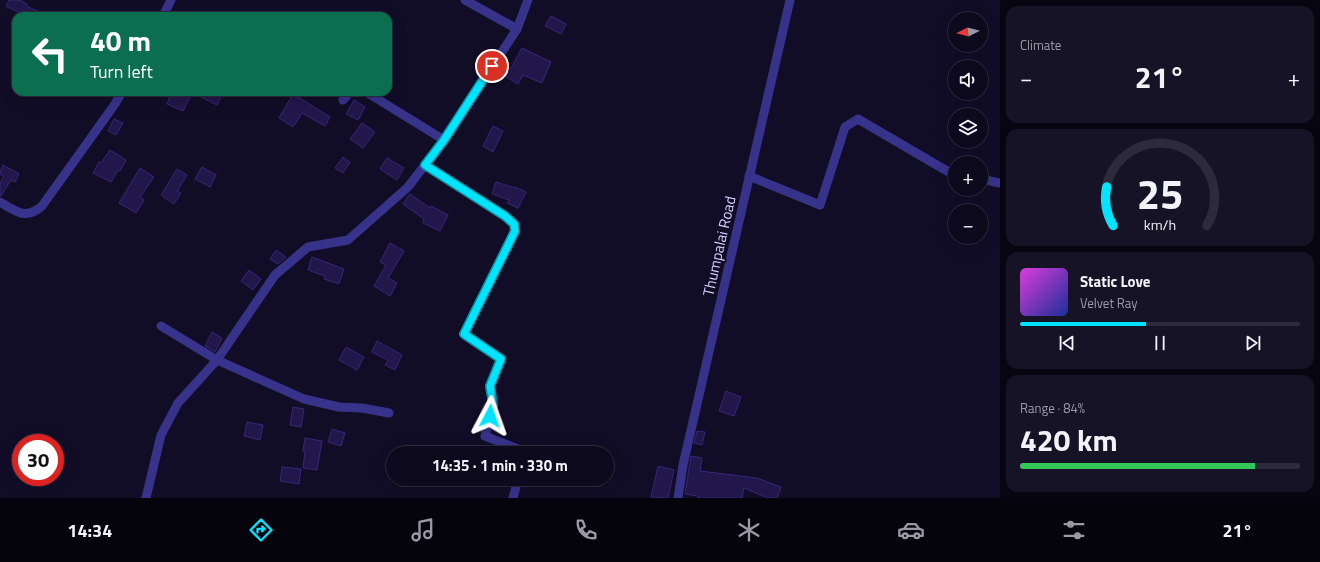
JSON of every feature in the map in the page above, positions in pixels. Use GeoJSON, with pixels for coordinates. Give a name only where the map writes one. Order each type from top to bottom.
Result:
{"type":"FeatureCollection","features":[{"type":"Feature","properties":{"kind":"street"},"geometry":{"type":"LineString","coordinates":[[165,12],[171,0]]}},
{"type":"Feature","properties":{"kind":"street"},"geometry":{"type":"LineString","coordinates":[[465,0],[517,29]]}},
{"type":"Feature","properties":{"kind":"street"},"geometry":{"type":"LineString","coordinates":[[146,498],[161,435],[178,403],[217,360],[274,275],[308,247],[348,240],[408,187],[444,140],[517,29],[528,0]]}},
{"type":"Feature","properties":{"kind":"street","name":"Thumpalai Road"},"geometry":{"type":"LineString","coordinates":[[678,498],[683,465],[790,0]]}},
{"type":"Feature","properties":{"kind":"street"},"geometry":{"type":"LineString","coordinates":[[1,207],[19,214],[36,211],[42,206],[119,96]]}},
{"type":"Feature","properties":{"kind":"street"},"geometry":{"type":"LineString","coordinates":[[343,100],[346,96]]}},
{"type":"Feature","properties":{"kind":"street"},"geometry":{"type":"LineString","coordinates":[[372,96],[444,140]]}},
{"type":"Feature","properties":{"kind":"street"},"geometry":{"type":"LineString","coordinates":[[750,176],[820,205],[845,128],[858,119],[948,171]]}},
{"type":"Feature","properties":{"kind":"street"},"geometry":{"type":"LineString","coordinates":[[425,165],[505,216],[514,224],[515,231],[464,334],[501,359],[490,386],[493,405],[484,436],[510,446]]}},
{"type":"Feature","properties":{"kind":"street"},"geometry":{"type":"LineString","coordinates":[[988,180],[1000,183]]}},
{"type":"Feature","properties":{"kind":"street"},"geometry":{"type":"LineString","coordinates":[[161,326],[217,360],[304,399],[339,407],[362,408],[389,413]]}},
{"type":"Feature","properties":{"kind":"street"},"geometry":{"type":"LineString","coordinates":[[512,498],[516,486]]}},
{"type":"Feature","properties":{"kind":"building"},"geometry":{"type":"Polygon","coordinates":[[[9,0],[20,0],[27,4],[26,6],[40,12],[18,12],[6,6],[9,0]]]}},
{"type":"Feature","properties":{"kind":"building"},"geometry":{"type":"Polygon","coordinates":[[[551,16],[566,24],[561,34],[545,26],[551,16]]]}},
{"type":"Feature","properties":{"kind":"building"},"geometry":{"type":"Polygon","coordinates":[[[522,48],[551,62],[542,83],[523,75],[518,84],[506,77],[522,48]]]}},
{"type":"Feature","properties":{"kind":"building"},"geometry":{"type":"Polygon","coordinates":[[[170,96],[190,97],[183,111],[167,104],[170,96]]]}},
{"type":"Feature","properties":{"kind":"building"},"geometry":{"type":"Polygon","coordinates":[[[202,96],[221,96],[217,105],[202,96]]]}},
{"type":"Feature","properties":{"kind":"building"},"geometry":{"type":"Polygon","coordinates":[[[292,96],[296,96],[330,117],[325,126],[302,113],[293,127],[279,118],[292,96]]]}},
{"type":"Feature","properties":{"kind":"building"},"geometry":{"type":"Polygon","coordinates":[[[354,100],[365,107],[358,120],[346,114],[354,100]]]}},
{"type":"Feature","properties":{"kind":"building"},"geometry":{"type":"Polygon","coordinates":[[[114,119],[123,123],[116,135],[108,131],[114,119]]]}},
{"type":"Feature","properties":{"kind":"building"},"geometry":{"type":"Polygon","coordinates":[[[362,123],[375,132],[363,148],[350,139],[362,123]]]}},
{"type":"Feature","properties":{"kind":"building"},"geometry":{"type":"Polygon","coordinates":[[[493,126],[503,131],[493,152],[483,146],[493,126]]]}},
{"type":"Feature","properties":{"kind":"building"},"geometry":{"type":"Polygon","coordinates":[[[110,150],[126,160],[120,171],[118,170],[111,182],[93,173],[99,162],[101,163],[110,150]]]}},
{"type":"Feature","properties":{"kind":"building"},"geometry":{"type":"Polygon","coordinates":[[[343,157],[350,162],[343,173],[335,168],[343,157]]]}},
{"type":"Feature","properties":{"kind":"building"},"geometry":{"type":"Polygon","coordinates":[[[387,158],[404,168],[397,180],[380,169],[387,158]]]}},
{"type":"Feature","properties":{"kind":"building"},"geometry":{"type":"Polygon","coordinates":[[[3,165],[19,174],[15,182],[11,180],[0,196],[0,183],[4,176],[0,174],[0,172],[3,165]]]}},
{"type":"Feature","properties":{"kind":"building"},"geometry":{"type":"Polygon","coordinates":[[[202,167],[216,175],[210,187],[195,179],[202,167]]]}},
{"type":"Feature","properties":{"kind":"building"},"geometry":{"type":"Polygon","coordinates":[[[140,168],[154,177],[140,197],[144,200],[136,213],[119,203],[140,168]]]}},
{"type":"Feature","properties":{"kind":"building"},"geometry":{"type":"Polygon","coordinates":[[[177,169],[187,175],[177,191],[181,193],[174,204],[161,195],[177,169]]]}},
{"type":"Feature","properties":{"kind":"building"},"geometry":{"type":"Polygon","coordinates":[[[496,182],[515,187],[526,192],[518,208],[507,203],[509,200],[492,194],[496,182]]]}},
{"type":"Feature","properties":{"kind":"building"},"geometry":{"type":"Polygon","coordinates":[[[410,194],[430,208],[431,206],[448,215],[440,231],[423,223],[424,219],[403,204],[410,194]]]}},
{"type":"Feature","properties":{"kind":"building"},"geometry":{"type":"Polygon","coordinates":[[[390,243],[404,251],[388,278],[397,283],[390,296],[374,286],[386,265],[380,262],[390,243]]]}},
{"type":"Feature","properties":{"kind":"building"},"geometry":{"type":"Polygon","coordinates":[[[276,250],[286,257],[278,264],[270,259],[276,250]]]}},
{"type":"Feature","properties":{"kind":"building"},"geometry":{"type":"Polygon","coordinates":[[[312,257],[344,269],[339,284],[324,279],[325,276],[308,270],[312,257]]]}},
{"type":"Feature","properties":{"kind":"building"},"geometry":{"type":"Polygon","coordinates":[[[249,270],[261,279],[253,290],[241,281],[249,270]]]}},
{"type":"Feature","properties":{"kind":"building"},"geometry":{"type":"Polygon","coordinates":[[[212,332],[222,338],[215,352],[205,346],[212,332]]]}},
{"type":"Feature","properties":{"kind":"building"},"geometry":{"type":"Polygon","coordinates":[[[377,341],[402,355],[395,370],[385,365],[388,360],[372,352],[377,341]]]}},
{"type":"Feature","properties":{"kind":"building"},"geometry":{"type":"Polygon","coordinates":[[[346,347],[364,357],[357,370],[339,360],[346,347]]]}},
{"type":"Feature","properties":{"kind":"building"},"geometry":{"type":"Polygon","coordinates":[[[726,391],[741,397],[734,416],[719,411],[726,391]]]}},
{"type":"Feature","properties":{"kind":"building"},"geometry":{"type":"Polygon","coordinates":[[[293,407],[304,409],[301,427],[290,425],[293,407]]]}},
{"type":"Feature","properties":{"kind":"building"},"geometry":{"type":"Polygon","coordinates":[[[247,422],[263,425],[260,440],[244,436],[247,422]]]}},
{"type":"Feature","properties":{"kind":"building"},"geometry":{"type":"Polygon","coordinates":[[[332,429],[345,433],[341,446],[328,442],[332,429]]]}},
{"type":"Feature","properties":{"kind":"building"},"geometry":{"type":"Polygon","coordinates":[[[697,431],[705,432],[702,445],[694,443],[697,431]]]}},
{"type":"Feature","properties":{"kind":"building"},"geometry":{"type":"Polygon","coordinates":[[[305,438],[322,441],[317,470],[303,468],[305,438]]]}},
{"type":"Feature","properties":{"kind":"building"},"geometry":{"type":"Polygon","coordinates":[[[691,456],[702,458],[700,471],[757,478],[781,487],[777,498],[768,498],[744,488],[742,498],[698,498],[698,496],[685,494],[691,456]]]}},
{"type":"Feature","properties":{"kind":"building"},"geometry":{"type":"Polygon","coordinates":[[[658,466],[674,470],[668,498],[651,497],[658,466]]]}},
{"type":"Feature","properties":{"kind":"building"},"geometry":{"type":"Polygon","coordinates":[[[282,467],[301,469],[299,484],[280,481],[282,467]]]}},
{"type":"Feature","properties":{"kind":"route"},"geometry":{"type":"LineString","coordinates":[[490,416],[493,405],[490,386],[501,359],[464,334],[515,231],[514,224],[505,216],[425,165],[444,140],[492,66]]}}]}
